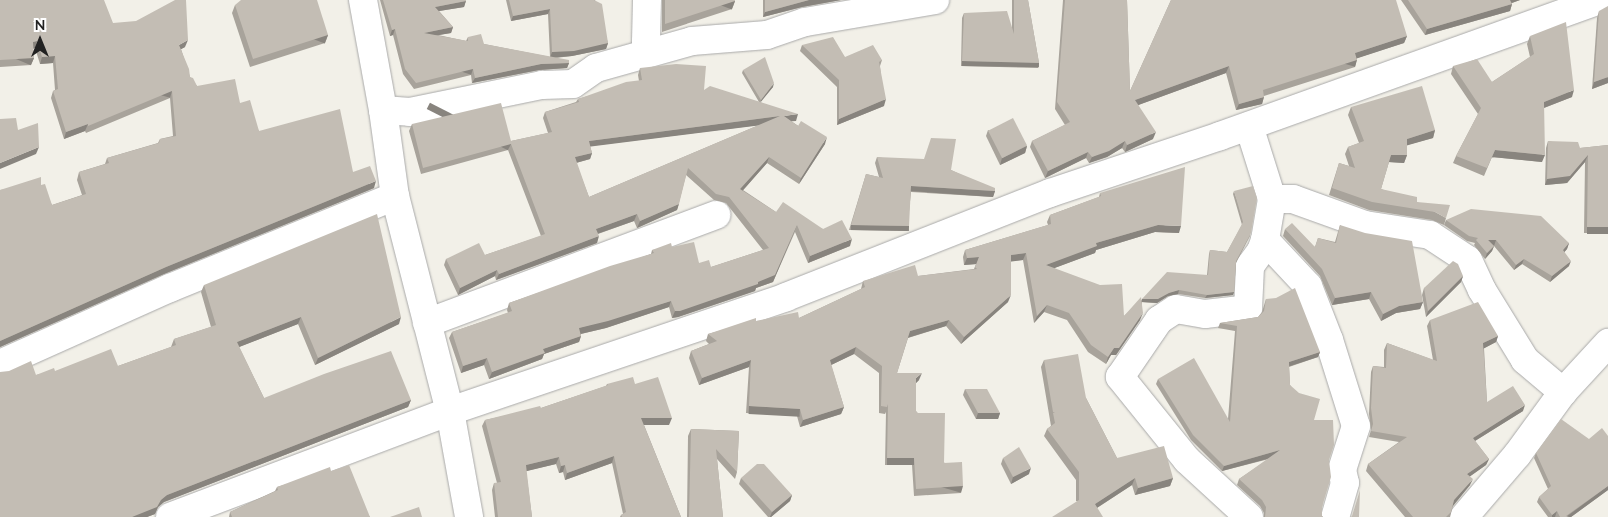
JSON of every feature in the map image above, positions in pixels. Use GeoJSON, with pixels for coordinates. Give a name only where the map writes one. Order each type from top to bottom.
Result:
{"type":"FeatureCollection","features":[{"type":"Feature","properties":{"kind":"street"},"geometry":{"type":"LineString","coordinates":[[363,0],[383,110],[395,196],[450,411],[469,517]]}},
{"type":"Feature","properties":{"kind":"street"},"geometry":{"type":"LineString","coordinates":[[647,0],[646,42],[649,52]]}},
{"type":"Feature","properties":{"kind":"street"},"geometry":{"type":"LineString","coordinates":[[383,110],[410,112],[542,85],[573,84],[596,68],[692,41],[767,35],[805,22],[935,0]]}},
{"type":"Feature","properties":{"kind":"street"},"geometry":{"type":"LineString","coordinates":[[170,517],[450,411],[786,297],[1050,193],[1249,126],[1600,0]]}},
{"type":"Feature","properties":{"kind":"street"},"geometry":{"type":"LineString","coordinates":[[1249,126],[1272,199],[1265,240],[1261,251],[1250,266],[1248,310],[1205,314],[1176,310],[1159,320],[1120,377],[1187,460],[1249,517]]}},
{"type":"Feature","properties":{"kind":"street"},"geometry":{"type":"LineString","coordinates":[[0,364],[170,288],[395,196]]}},
{"type":"Feature","properties":{"kind":"street"},"geometry":{"type":"LineString","coordinates":[[1272,199],[1293,199],[1365,225],[1430,235],[1468,260],[1482,290],[1525,360],[1563,392]]}},
{"type":"Feature","properties":{"kind":"street"},"geometry":{"type":"LineString","coordinates":[[427,323],[716,215]]}},
{"type":"Feature","properties":{"kind":"street"},"geometry":{"type":"LineString","coordinates":[[1265,240],[1308,286],[1356,426],[1342,470],[1345,483],[1335,517]]}},
{"type":"Feature","properties":{"kind":"street"},"geometry":{"type":"LineString","coordinates":[[1464,517],[1517,455],[1563,392],[1608,343]]}},
{"type":"Feature","properties":{"kind":"building"},"geometry":{"type":"Polygon","coordinates":[[[0,0],[104,0],[113,23],[136,21],[175,0],[186,0],[188,40],[179,45],[189,69],[190,77],[193,78],[197,86],[235,79],[240,103],[250,100],[259,131],[340,109],[353,172],[370,166],[376,181],[166,267],[0,341],[0,190],[41,177],[41,185],[45,184],[52,205],[86,194],[79,172],[109,163],[107,158],[159,143],[160,139],[176,136],[172,91],[88,126],[88,124],[66,132],[53,91],[58,89],[55,56],[42,57],[37,41],[33,42],[34,58],[0,60],[0,0]]]}},
{"type":"Feature","properties":{"kind":"building"},"geometry":{"type":"Polygon","coordinates":[[[241,0],[317,0],[328,35],[253,59],[235,5],[241,0]]]}},
{"type":"Feature","properties":{"kind":"building"},"geometry":{"type":"Polygon","coordinates":[[[383,0],[466,0],[435,7],[453,27],[424,33],[468,41],[468,37],[481,34],[484,44],[569,60],[569,63],[541,64],[475,78],[473,69],[416,83],[405,69],[395,29],[392,30],[383,0]]]}},
{"type":"Feature","properties":{"kind":"building"},"geometry":{"type":"Polygon","coordinates":[[[509,0],[594,0],[602,4],[608,43],[574,51],[552,52],[550,9],[513,16],[509,0]]]}},
{"type":"Feature","properties":{"kind":"building"},"geometry":{"type":"Polygon","coordinates":[[[665,0],[734,0],[735,1],[665,24],[665,0]]]}},
{"type":"Feature","properties":{"kind":"building"},"geometry":{"type":"Polygon","coordinates":[[[765,0],[809,0],[765,12],[765,0]]]}},
{"type":"Feature","properties":{"kind":"building"},"geometry":{"type":"Polygon","coordinates":[[[1014,0],[1028,0],[1039,63],[962,61],[964,13],[1007,11],[1014,34],[1014,0]]]}},
{"type":"Feature","properties":{"kind":"building"},"geometry":{"type":"Polygon","coordinates":[[[1065,0],[1127,0],[1130,91],[1171,0],[1396,0],[1407,36],[1355,53],[1357,60],[1263,90],[1264,97],[1239,104],[1229,66],[1135,100],[1156,132],[1127,145],[1125,141],[1109,151],[1092,157],[1088,152],[1048,171],[1032,141],[1070,122],[1057,102],[1065,0]]]}},
{"type":"Feature","properties":{"kind":"building"},"geometry":{"type":"Polygon","coordinates":[[[1408,0],[1510,0],[1512,4],[1427,29],[1408,0]]]}},
{"type":"Feature","properties":{"kind":"building"},"geometry":{"type":"Polygon","coordinates":[[[1608,6],[1608,77],[1594,82],[1599,11],[1608,6]]]}},
{"type":"Feature","properties":{"kind":"building"},"geometry":{"type":"Polygon","coordinates":[[[1566,22],[1574,90],[1544,102],[1545,155],[1495,150],[1487,168],[1456,156],[1481,108],[1453,66],[1477,59],[1492,82],[1534,54],[1530,36],[1566,22]]]}},
{"type":"Feature","properties":{"kind":"building"},"geometry":{"type":"Polygon","coordinates":[[[833,37],[845,57],[873,45],[882,60],[879,62],[886,99],[839,119],[839,80],[802,45],[833,37]]]}},
{"type":"Feature","properties":{"kind":"building"},"geometry":{"type":"Polygon","coordinates":[[[765,57],[774,83],[761,100],[743,70],[765,57]]]}},
{"type":"Feature","properties":{"kind":"building"},"geometry":{"type":"Polygon","coordinates":[[[676,64],[706,66],[704,90],[710,86],[798,114],[784,116],[798,126],[801,121],[827,137],[801,178],[769,157],[740,189],[776,212],[783,202],[823,229],[842,220],[852,239],[810,256],[797,225],[775,275],[758,282],[758,284],[680,311],[675,311],[671,301],[579,328],[581,336],[543,349],[545,353],[492,372],[487,358],[463,366],[452,332],[512,311],[509,303],[610,266],[654,253],[652,250],[671,243],[672,247],[694,242],[699,263],[709,260],[711,267],[769,248],[729,197],[716,194],[688,168],[679,204],[640,221],[637,214],[596,229],[599,236],[499,274],[497,270],[460,288],[446,259],[479,243],[485,255],[545,234],[511,144],[423,168],[412,124],[501,103],[511,141],[552,132],[545,112],[579,102],[578,99],[626,82],[642,80],[640,68],[676,64]],[[780,116],[589,141],[592,153],[575,157],[589,197],[780,116]]]}},
{"type":"Feature","properties":{"kind":"building"},"geometry":{"type":"Polygon","coordinates":[[[1422,86],[1435,130],[1407,139],[1407,155],[1391,155],[1381,189],[1417,197],[1417,202],[1450,205],[1446,218],[1435,212],[1372,202],[1332,188],[1339,163],[1355,168],[1348,147],[1364,141],[1351,107],[1422,86]]]}},
{"type":"Feature","properties":{"kind":"building"},"geometry":{"type":"Polygon","coordinates":[[[16,118],[18,130],[38,123],[39,147],[0,163],[0,119],[16,118]]]}},
{"type":"Feature","properties":{"kind":"building"},"geometry":{"type":"Polygon","coordinates":[[[1013,118],[1027,146],[1002,158],[988,131],[1013,118]]]}},
{"type":"Feature","properties":{"kind":"building"},"geometry":{"type":"Polygon","coordinates":[[[931,138],[956,139],[951,170],[995,188],[995,191],[911,186],[909,226],[851,225],[866,174],[883,178],[877,157],[924,159],[931,138]]]}},
{"type":"Feature","properties":{"kind":"building"},"geometry":{"type":"Polygon","coordinates":[[[1548,141],[1578,142],[1580,148],[1608,145],[1608,227],[1587,227],[1588,155],[1570,176],[1547,179],[1548,141]]]}},
{"type":"Feature","properties":{"kind":"building"},"geometry":{"type":"Polygon","coordinates":[[[1185,167],[1181,226],[1158,225],[1096,243],[1097,246],[1046,265],[1100,285],[1122,284],[1124,316],[1141,297],[1143,313],[1119,348],[1114,348],[1108,357],[1091,345],[1069,313],[1047,305],[1037,316],[1026,253],[1011,255],[1011,295],[964,337],[949,320],[910,331],[897,373],[922,373],[916,378],[916,411],[918,413],[945,413],[944,463],[962,462],[963,486],[916,489],[914,458],[887,458],[888,404],[887,407],[881,406],[882,366],[856,347],[830,360],[844,407],[803,420],[800,409],[749,406],[751,360],[702,378],[691,351],[717,341],[708,334],[756,318],[756,321],[798,312],[799,318],[865,287],[863,281],[915,265],[918,276],[977,269],[975,267],[979,257],[967,258],[965,250],[1051,224],[1050,215],[1101,196],[1100,193],[1185,167]]]}},
{"type":"Feature","properties":{"kind":"building"},"geometry":{"type":"Polygon","coordinates":[[[1253,186],[1257,198],[1251,233],[1236,261],[1234,292],[1207,295],[1179,290],[1158,299],[1142,299],[1167,272],[1208,275],[1210,250],[1227,252],[1243,222],[1234,191],[1253,186]]]}},
{"type":"Feature","properties":{"kind":"building"},"geometry":{"type":"Polygon","coordinates":[[[1471,209],[1541,216],[1569,243],[1563,250],[1571,261],[1552,276],[1524,259],[1516,265],[1496,240],[1488,240],[1494,246],[1487,253],[1476,240],[1478,238],[1469,236],[1446,220],[1471,209]]]}},
{"type":"Feature","properties":{"kind":"building"},"geometry":{"type":"Polygon","coordinates":[[[377,214],[401,317],[318,358],[301,317],[237,342],[264,398],[324,374],[391,351],[411,400],[167,495],[157,507],[132,517],[0,517],[0,372],[9,371],[31,361],[36,375],[54,368],[55,371],[111,349],[118,366],[176,345],[174,339],[216,325],[204,285],[377,214]]]}},
{"type":"Feature","properties":{"kind":"building"},"geometry":{"type":"Polygon","coordinates":[[[1292,223],[1315,247],[1318,238],[1336,243],[1340,225],[1365,233],[1412,241],[1423,302],[1399,306],[1383,314],[1371,292],[1335,298],[1322,269],[1285,229],[1292,223]]]}},
{"type":"Feature","properties":{"kind":"building"},"geometry":{"type":"Polygon","coordinates":[[[1453,261],[1458,264],[1463,276],[1428,311],[1424,288],[1453,261]]]}},
{"type":"Feature","properties":{"kind":"building"},"geometry":{"type":"Polygon","coordinates":[[[1295,288],[1320,352],[1289,362],[1290,385],[1299,393],[1320,399],[1314,420],[1333,420],[1334,445],[1329,460],[1331,477],[1322,507],[1323,517],[1265,517],[1266,507],[1262,500],[1239,479],[1280,450],[1224,466],[1193,435],[1158,379],[1194,358],[1230,422],[1237,326],[1220,323],[1258,317],[1264,311],[1266,299],[1276,298],[1295,288]]]}},
{"type":"Feature","properties":{"kind":"building"},"geometry":{"type":"Polygon","coordinates":[[[1478,302],[1498,336],[1483,343],[1487,402],[1513,386],[1525,405],[1473,438],[1489,459],[1467,474],[1473,479],[1454,500],[1451,512],[1446,517],[1413,517],[1368,464],[1407,437],[1371,431],[1373,424],[1371,408],[1373,366],[1386,368],[1387,343],[1437,361],[1430,320],[1478,302]]]}},
{"type":"Feature","properties":{"kind":"building"},"geometry":{"type":"Polygon","coordinates":[[[1078,354],[1086,398],[1117,458],[1164,446],[1173,478],[1138,488],[1135,478],[1095,504],[1103,517],[1052,517],[1079,500],[1079,472],[1047,429],[1055,423],[1053,413],[1055,412],[1053,412],[1044,360],[1078,354]]]}},
{"type":"Feature","properties":{"kind":"building"},"geometry":{"type":"Polygon","coordinates":[[[633,377],[635,384],[658,377],[672,418],[641,418],[681,517],[622,517],[621,515],[626,512],[614,456],[567,473],[565,465],[561,466],[559,457],[526,465],[532,517],[498,517],[494,483],[501,482],[485,420],[540,406],[541,408],[607,384],[633,377]]]}},
{"type":"Feature","properties":{"kind":"building"},"geometry":{"type":"Polygon","coordinates":[[[965,389],[987,389],[1000,413],[978,413],[965,389]]]}},
{"type":"Feature","properties":{"kind":"building"},"geometry":{"type":"Polygon","coordinates":[[[1561,419],[1589,439],[1602,428],[1608,436],[1608,486],[1566,516],[1569,517],[1560,517],[1557,511],[1552,515],[1539,497],[1551,486],[1536,453],[1561,419]]]}},
{"type":"Feature","properties":{"kind":"building"},"geometry":{"type":"Polygon","coordinates":[[[691,429],[739,431],[737,472],[716,449],[723,517],[689,517],[691,429]]]}},
{"type":"Feature","properties":{"kind":"building"},"geometry":{"type":"Polygon","coordinates":[[[1019,447],[1031,468],[1013,477],[1003,458],[1019,447]]]}},
{"type":"Feature","properties":{"kind":"building"},"geometry":{"type":"Polygon","coordinates":[[[757,464],[764,464],[792,495],[772,512],[741,478],[757,464]]]}},
{"type":"Feature","properties":{"kind":"building"},"geometry":{"type":"Polygon","coordinates":[[[349,465],[370,517],[232,517],[230,512],[278,490],[277,487],[330,467],[331,471],[349,465]]]}},
{"type":"Feature","properties":{"kind":"building"},"geometry":{"type":"Polygon","coordinates":[[[1360,490],[1359,517],[1351,517],[1352,516],[1360,490]]]}},
{"type":"Feature","properties":{"kind":"building"},"geometry":{"type":"Polygon","coordinates":[[[419,507],[422,517],[390,517],[419,507]]]}}]}
